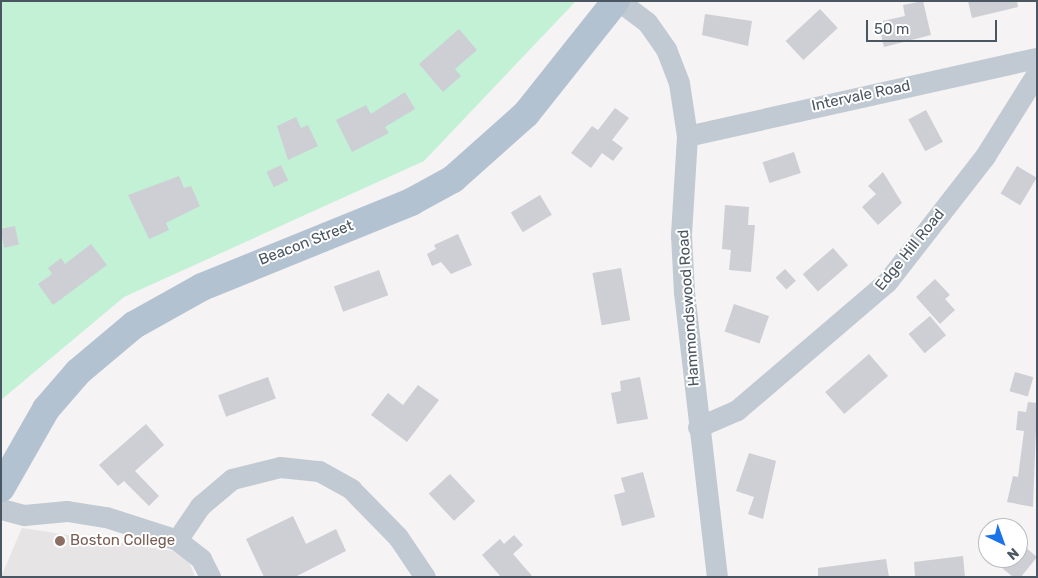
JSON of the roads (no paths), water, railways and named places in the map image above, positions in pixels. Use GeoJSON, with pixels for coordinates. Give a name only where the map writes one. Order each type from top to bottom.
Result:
{"type":"FeatureCollection","features":[{"type":"Feature","properties":{"kind":"main road","name":"Beacon Street"},"geometry":{"type":"LineString","coordinates":[[1,488],[46,409],[78,372],[134,325],[202,286],[411,202],[453,179],[526,114],[617,1]]}},
{"type":"Feature","properties":{"kind":"street","name":"Hammondswood Road"},"geometry":{"type":"LineString","coordinates":[[617,1],[647,22],[666,49],[679,83],[687,136],[681,235],[698,427],[717,577]]}},
{"type":"Feature","properties":{"kind":"street","name":"Intervale Road"},"geometry":{"type":"LineString","coordinates":[[687,136],[1037,58]]}},
{"type":"Feature","properties":{"kind":"street","name":"Edge Hill Road"},"geometry":{"type":"LineString","coordinates":[[698,427],[737,410],[887,282],[984,156],[1037,73]]}},
{"type":"Feature","properties":{"kind":"street"},"geometry":{"type":"LineString","coordinates":[[177,540],[200,506],[232,479],[280,467],[320,471],[351,489],[398,537],[419,575]]}},
{"type":"Feature","properties":{"kind":"street"},"geometry":{"type":"LineString","coordinates":[[1,509],[24,515],[84,512],[177,540],[201,559],[210,577]]}},
{"type":"Feature","properties":{"kind":"place","name":"Boston College"},"geometry":{"type":"Point","coordinates":[60,541]}}]}
